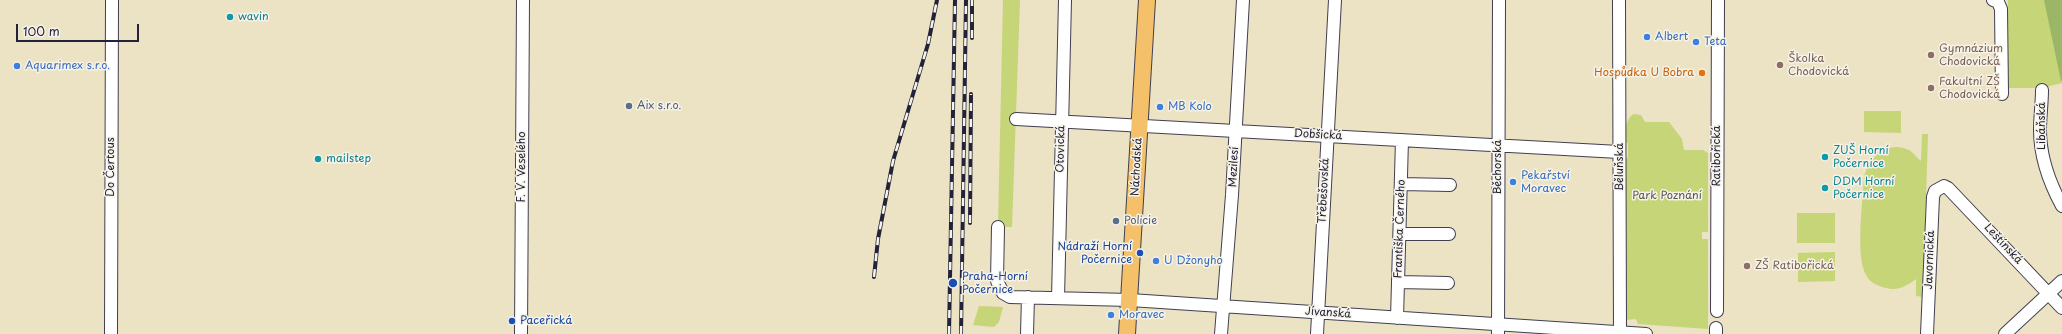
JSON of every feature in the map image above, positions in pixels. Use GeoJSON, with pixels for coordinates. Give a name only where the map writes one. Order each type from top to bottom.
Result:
{"type":"FeatureCollection","features":[{"type":"Feature","properties":{"kind":"main road","name":"Náchodská"},"geometry":{"type":"LineString","coordinates":[[1128,334],[1147,0]]}},
{"type":"Feature","properties":{"kind":"street","name":"Do Čertous"},"geometry":{"type":"LineString","coordinates":[[111,334],[112,0]]}},
{"type":"Feature","properties":{"kind":"street","name":"F. V. Veselého"},"geometry":{"type":"LineString","coordinates":[[521,334],[523,0]]}},
{"type":"Feature","properties":{"kind":"street","name":"Otovická"},"geometry":{"type":"LineString","coordinates":[[1058,298],[1065,0]]}},
{"type":"Feature","properties":{"kind":"street","name":"Mezilesí"},"geometry":{"type":"LineString","coordinates":[[1221,334],[1236,131],[1243,0]]}},
{"type":"Feature","properties":{"kind":"street","name":"Třebešovská"},"geometry":{"type":"LineString","coordinates":[[1317,334],[1327,136],[1336,0]]}},
{"type":"Feature","properties":{"kind":"street","name":"Běchorská"},"geometry":{"type":"LineString","coordinates":[[1498,329],[1499,0]]}},
{"type":"Feature","properties":{"kind":"street","name":"Běluňská"},"geometry":{"type":"LineString","coordinates":[[1619,0],[1620,333]]}},
{"type":"Feature","properties":{"kind":"street","name":"Ratibořická"},"geometry":{"type":"LineString","coordinates":[[1717,311],[1718,0]]}},
{"type":"Feature","properties":{"kind":"street"},"geometry":{"type":"LineString","coordinates":[[1993,0],[1998,2],[2001,9],[2002,94]]}},
{"type":"Feature","properties":{"kind":"street","name":"Libáňská"},"geometry":{"type":"LineString","coordinates":[[2042,90],[2040,130],[2042,155],[2047,175],[2062,206]]}},
{"type":"Feature","properties":{"kind":"street","name":"Dobšická"},"geometry":{"type":"LineString","coordinates":[[1016,119],[1498,144],[1620,152]]}},
{"type":"Feature","properties":{"kind":"street","name":"Františka Černého"},"geometry":{"type":"LineString","coordinates":[[1398,318],[1402,140]]}},
{"type":"Feature","properties":{"kind":"street"},"geometry":{"type":"LineString","coordinates":[[1401,184],[1450,185]]}},
{"type":"Feature","properties":{"kind":"street","name":"Leštínská"},"geometry":{"type":"LineString","coordinates":[[1939,188],[1948,188],[1954,193],[2062,308]]}},
{"type":"Feature","properties":{"kind":"street","name":"Javornická"},"geometry":{"type":"LineString","coordinates":[[1927,334],[1932,208],[1936,191],[1939,188]]}},
{"type":"Feature","properties":{"kind":"street","name":"Jívanská"},"geometry":{"type":"LineString","coordinates":[[998,227],[997,281],[1003,293],[1010,296],[1130,300],[1223,306],[1398,318],[1498,329],[1646,334]]}},
{"type":"Feature","properties":{"kind":"street"},"geometry":{"type":"LineString","coordinates":[[1400,234],[1449,234]]}},
{"type":"Feature","properties":{"kind":"street"},"geometry":{"type":"LineString","coordinates":[[2005,334],[2062,281]]}},
{"type":"Feature","properties":{"kind":"street"},"geometry":{"type":"LineString","coordinates":[[1398,282],[1448,283]]}},
{"type":"Feature","properties":{"kind":"street"},"geometry":{"type":"LineString","coordinates":[[1027,334],[1028,297]]}},
{"type":"Feature","properties":{"kind":"green space"},"geometry":{"type":"Polygon","coordinates":[[[1003,0],[1020,0],[1012,227],[998,227],[1003,0]]]}},
{"type":"Feature","properties":{"kind":"green space"},"geometry":{"type":"Polygon","coordinates":[[[2008,0],[2062,0],[2062,83],[2042,88],[2008,88],[2008,0]]]}},
{"type":"Feature","properties":{"kind":"green space"},"geometry":{"type":"Polygon","coordinates":[[[2044,0],[2062,0],[2061,81],[2044,0]]]}},
{"type":"Feature","properties":{"kind":"green space"},"geometry":{"type":"Polygon","coordinates":[[[1864,111],[1901,111],[1901,133],[1864,132],[1864,111]]]}},
{"type":"Feature","properties":{"kind":"green space","name":"Park Poznání"},"geometry":{"type":"Polygon","coordinates":[[[1634,114],[1641,115],[1645,122],[1669,122],[1682,139],[1684,150],[1703,150],[1708,153],[1708,232],[1702,232],[1702,239],[1708,239],[1708,329],[1638,324],[1636,319],[1626,320],[1626,159],[1628,157],[1628,143],[1625,142],[1625,134],[1627,122],[1634,114]]]}},
{"type":"Feature","properties":{"kind":"green space"},"geometry":{"type":"Polygon","coordinates":[[[1922,134],[1928,134],[1923,297],[1916,296],[1916,279],[1906,286],[1894,289],[1874,284],[1866,275],[1863,266],[1860,242],[1864,177],[1870,163],[1880,152],[1893,147],[1901,147],[1909,150],[1921,161],[1922,134]]]}},
{"type":"Feature","properties":{"kind":"green space"},"geometry":{"type":"Polygon","coordinates":[[[1797,213],[1835,213],[1835,243],[1797,243],[1797,213]]]}},
{"type":"Feature","properties":{"kind":"green space"},"geometry":{"type":"Polygon","coordinates":[[[1835,252],[1835,281],[1798,282],[1798,253],[1835,252]]]}},
{"type":"Feature","properties":{"kind":"green space"},"geometry":{"type":"Polygon","coordinates":[[[979,306],[1003,307],[999,322],[994,327],[973,325],[979,306]]]}},
{"type":"Feature","properties":{"kind":"railway"},"geometry":{"type":"LineString","coordinates":[[874,277],[878,239],[893,161],[928,44],[937,0]]}},
{"type":"Feature","properties":{"kind":"railway"},"geometry":{"type":"LineString","coordinates":[[949,334],[955,0]]}},
{"type":"Feature","properties":{"kind":"railway"},"geometry":{"type":"LineString","coordinates":[[961,334],[966,0]]}},
{"type":"Feature","properties":{"kind":"railway"},"geometry":{"type":"LineString","coordinates":[[972,0],[972,38]]}},
{"type":"Feature","properties":{"kind":"railway"},"geometry":{"type":"LineString","coordinates":[[970,223],[971,94]]}},
{"type":"Feature","properties":{"kind":"place","name":"wavin"},"geometry":{"type":"Point","coordinates":[230,17]}},
{"type":"Feature","properties":{"kind":"place","name":"Albert"},"geometry":{"type":"Point","coordinates":[1647,37]}},
{"type":"Feature","properties":{"kind":"place","name":"Teta"},"geometry":{"type":"Point","coordinates":[1696,42]}},
{"type":"Feature","properties":{"kind":"place","name":"Gymnázium Chodovická"},"geometry":{"type":"Point","coordinates":[1931,55]}},
{"type":"Feature","properties":{"kind":"place","name":"Školka Chodovická"},"geometry":{"type":"Point","coordinates":[1780,65]}},
{"type":"Feature","properties":{"kind":"place","name":"Aquarimex s.r.o."},"geometry":{"type":"Point","coordinates":[17,66]}},
{"type":"Feature","properties":{"kind":"place","name":"Hospůdka U Bobra"},"geometry":{"type":"Point","coordinates":[1702,73]}},
{"type":"Feature","properties":{"kind":"place","name":"Fakultní ZŠ Chodovická"},"geometry":{"type":"Point","coordinates":[1931,88]}},
{"type":"Feature","properties":{"kind":"place","name":"Aix s.r.o."},"geometry":{"type":"Point","coordinates":[629,106]}},
{"type":"Feature","properties":{"kind":"place","name":"MB Kolo"},"geometry":{"type":"Point","coordinates":[1160,107]}},
{"type":"Feature","properties":{"kind":"place","name":"ZUŠ Horní Počernice"},"geometry":{"type":"Point","coordinates":[1825,157]}},
{"type":"Feature","properties":{"kind":"place","name":"mailstep"},"geometry":{"type":"Point","coordinates":[318,159]}},
{"type":"Feature","properties":{"kind":"place","name":"Pekařství Moravec"},"geometry":{"type":"Point","coordinates":[1513,182]}},
{"type":"Feature","properties":{"kind":"place","name":"DDM Horní Počernice"},"geometry":{"type":"Point","coordinates":[1825,188]}},
{"type":"Feature","properties":{"kind":"place","name":"Policie"},"geometry":{"type":"Point","coordinates":[1116,221]}},
{"type":"Feature","properties":{"kind":"place","name":"Nádraží Horní Počernice"},"geometry":{"type":"Point","coordinates":[1140,253]}},
{"type":"Feature","properties":{"kind":"place","name":"U Džonyho"},"geometry":{"type":"Point","coordinates":[1156,261]}},
{"type":"Feature","properties":{"kind":"place","name":"ZŠ Ratibořická"},"geometry":{"type":"Point","coordinates":[1747,266]}},
{"type":"Feature","properties":{"kind":"place","name":"Praha-Horní Počernice"},"geometry":{"type":"Point","coordinates":[953,283]}},
{"type":"Feature","properties":{"kind":"place","name":"Moravec"},"geometry":{"type":"Point","coordinates":[1111,315]}},
{"type":"Feature","properties":{"kind":"place","name":"Paceřická"},"geometry":{"type":"Point","coordinates":[512,321]}}]}
